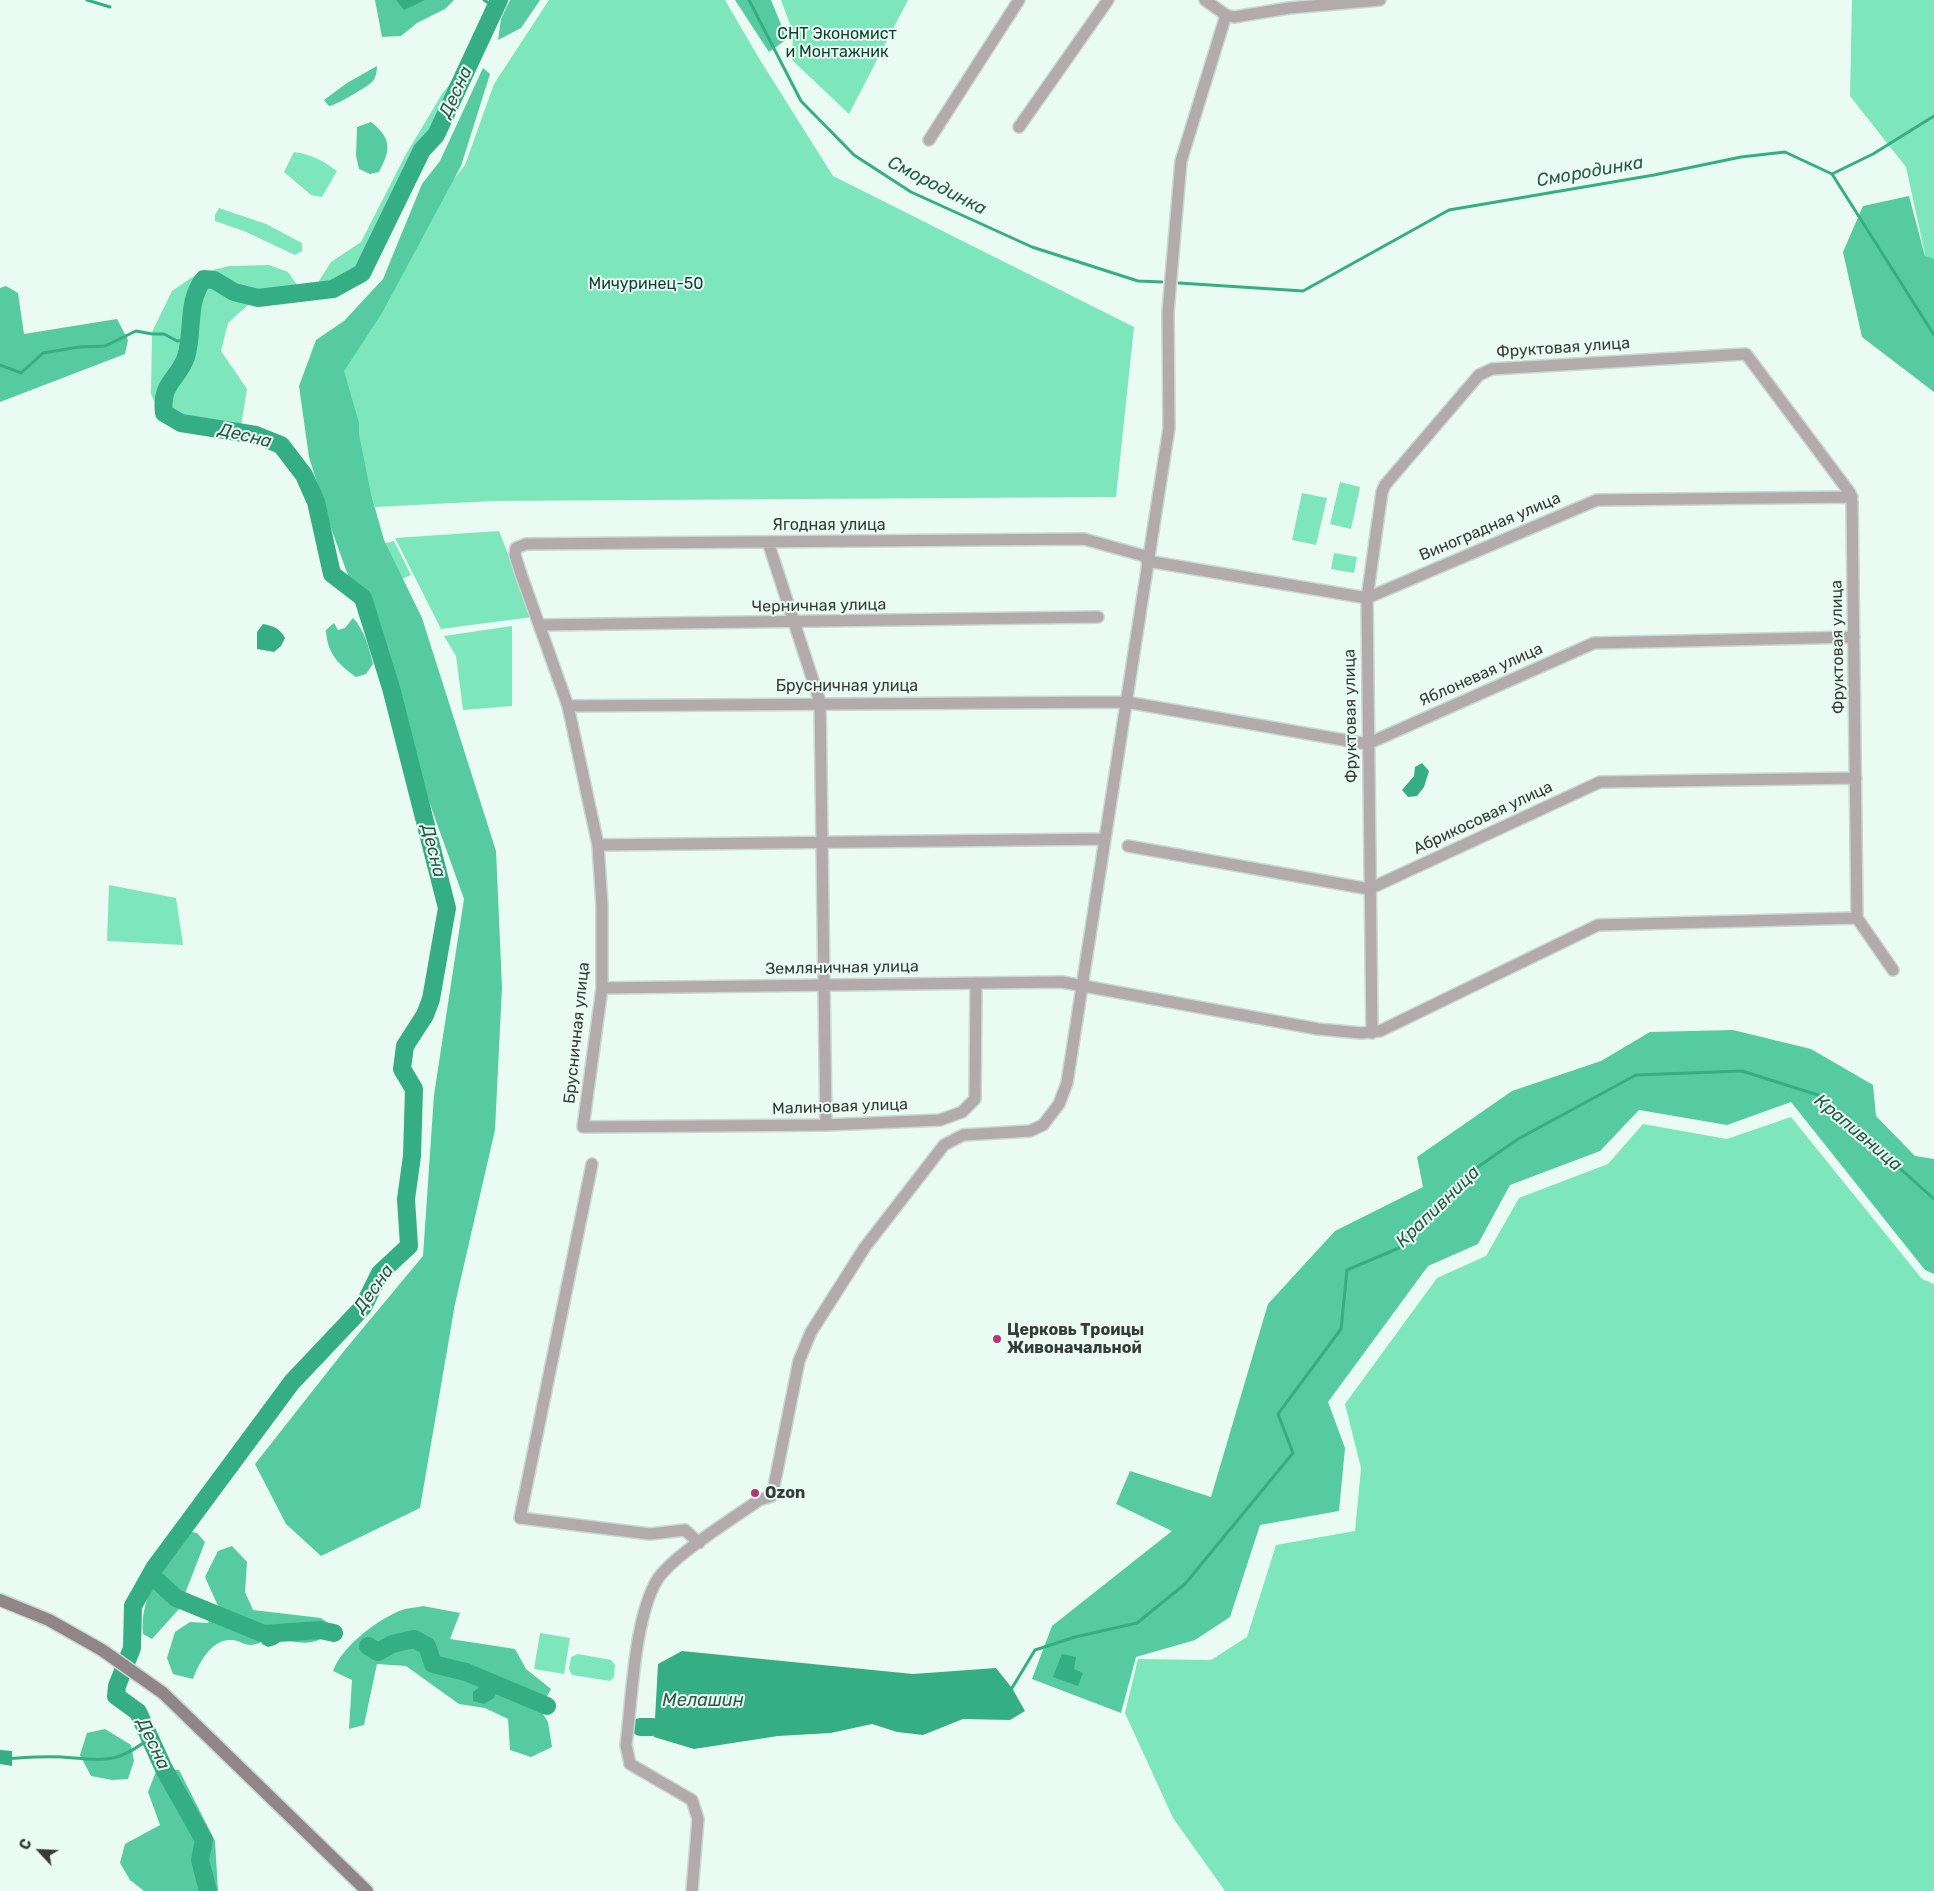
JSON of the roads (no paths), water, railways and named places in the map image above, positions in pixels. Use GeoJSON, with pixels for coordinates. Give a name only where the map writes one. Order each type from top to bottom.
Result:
{"type":"FeatureCollection","features":[{"type":"Feature","properties":{"kind":"street"},"geometry":{"type":"LineString","coordinates":[[929,140],[1019,0]]}},
{"type":"Feature","properties":{"kind":"street"},"geometry":{"type":"LineString","coordinates":[[1019,127],[1108,0]]}},
{"type":"Feature","properties":{"kind":"street"},"geometry":{"type":"LineString","coordinates":[[1205,0],[1226,15],[1234,17],[1291,4],[1380,0]]}},
{"type":"Feature","properties":{"kind":"street"},"geometry":{"type":"LineString","coordinates":[[692,1891],[698,1819],[692,1800],[630,1764],[626,1745],[642,1619],[658,1580],[675,1560],[759,1500],[772,1496],[799,1361],[811,1332],[865,1247],[944,1145],[963,1135],[1030,1131],[1043,1125],[1060,1104],[1067,1083],[1169,428],[1168,312],[1181,162],[1226,15]]}},
{"type":"Feature","properties":{"kind":"street","name":"Фруктовая улица"},"geometry":{"type":"LineString","coordinates":[[1372,1033],[1367,744],[1367,598],[1383,488],[1478,375],[1487,370],[1746,354],[1852,496],[1857,918]]}},
{"type":"Feature","properties":{"kind":"street","name":"Виноградная улица"},"geometry":{"type":"LineString","coordinates":[[1367,598],[1597,500],[1852,496]]}},
{"type":"Feature","properties":{"kind":"street","name":"Ягодная улица"},"geometry":{"type":"LineString","coordinates":[[515,555],[516,548],[526,544],[1084,539],[1148,559]]}},
{"type":"Feature","properties":{"kind":"street"},"geometry":{"type":"LineString","coordinates":[[768,542],[820,702],[826,1125]]}},
{"type":"Feature","properties":{"kind":"street","name":"Брусничная улица"},"geometry":{"type":"LineString","coordinates":[[515,555],[568,706],[598,845],[602,906],[602,988],[583,1128]]}},
{"type":"Feature","properties":{"kind":"street"},"geometry":{"type":"LineString","coordinates":[[1148,559],[1367,598]]}},
{"type":"Feature","properties":{"kind":"street","name":"Черничная улица"},"geometry":{"type":"LineString","coordinates":[[540,625],[794,623],[1098,617]]}},
{"type":"Feature","properties":{"kind":"street","name":"Яблоневая улица"},"geometry":{"type":"LineString","coordinates":[[1367,744],[1594,643],[1854,638]]}},
{"type":"Feature","properties":{"kind":"street","name":"Брусничная улица"},"geometry":{"type":"LineString","coordinates":[[568,706],[820,702],[1126,702]]}},
{"type":"Feature","properties":{"kind":"street"},"geometry":{"type":"LineString","coordinates":[[1126,702],[1367,744]]}},
{"type":"Feature","properties":{"kind":"street","name":"Абрикосовая улица"},"geometry":{"type":"LineString","coordinates":[[1369,889],[1600,782],[1856,778]]}},
{"type":"Feature","properties":{"kind":"street"},"geometry":{"type":"LineString","coordinates":[[598,845],[1105,839]]}},
{"type":"Feature","properties":{"kind":"street"},"geometry":{"type":"LineString","coordinates":[[1128,846],[1369,889]]}},
{"type":"Feature","properties":{"kind":"street"},"geometry":{"type":"LineString","coordinates":[[1082,986],[1318,1029],[1372,1033],[1380,1031],[1598,925],[1857,918],[1893,970]]}},
{"type":"Feature","properties":{"kind":"street","name":"Земляничная улица"},"geometry":{"type":"LineString","coordinates":[[602,988],[1062,982],[1082,986]]}},
{"type":"Feature","properties":{"kind":"street","name":"Малиновая улица"},"geometry":{"type":"LineString","coordinates":[[583,1128],[826,1125],[940,1120],[962,1112],[975,1099],[976,983]]}},
{"type":"Feature","properties":{"kind":"street"},"geometry":{"type":"LineString","coordinates":[[592,1164],[520,1518],[650,1534],[685,1530],[699,1543]]}},
{"type":"Feature","properties":{"kind":"street"},"geometry":{"type":"LineString","coordinates":[[0,1600],[49,1620],[102,1650],[163,1693],[367,1891]]}},
{"type":"Feature","properties":{"kind":"water"},"geometry":{"type":"Polygon","coordinates":[[[396,0],[425,0],[404,10],[396,0]]]}},
{"type":"Feature","properties":{"kind":"water"},"geometry":{"type":"Polygon","coordinates":[[[263,624],[276,628],[285,638],[281,646],[274,652],[257,649],[257,632],[263,624]]]}},
{"type":"Feature","properties":{"kind":"water"},"geometry":{"type":"Polygon","coordinates":[[[1422,763],[1429,771],[1424,787],[1417,796],[1408,797],[1402,790],[1414,776],[1415,767],[1422,763]]]}},
{"type":"Feature","properties":{"kind":"water"},"geometry":{"type":"Polygon","coordinates":[[[272,1630],[279,1630],[284,1634],[282,1640],[268,1647],[262,1644],[264,1634],[272,1630]]]}},
{"type":"Feature","properties":{"kind":"water","name":"Мелашин"},"geometry":{"type":"Polygon","coordinates":[[[682,1651],[913,1674],[996,1668],[1012,1688],[1025,1711],[1010,1720],[963,1719],[923,1735],[897,1732],[872,1724],[831,1733],[778,1736],[694,1749],[654,1737],[658,1664],[682,1651]]]}},
{"type":"Feature","properties":{"kind":"water"},"geometry":{"type":"Polygon","coordinates":[[[1062,1654],[1076,1657],[1074,1669],[1083,1673],[1078,1686],[1053,1677],[1062,1654]]]}},
{"type":"Feature","properties":{"kind":"water"},"geometry":{"type":"Polygon","coordinates":[[[488,1680],[499,1681],[494,1698],[484,1704],[473,1701],[473,1692],[488,1680]]]}},
{"type":"Feature","properties":{"kind":"water"},"geometry":{"type":"Polygon","coordinates":[[[0,1750],[12,1751],[12,1766],[0,1764],[0,1750]]]}},
{"type":"Feature","properties":{"kind":"waterway"},"geometry":{"type":"LineString","coordinates":[[87,0],[110,7]]}},
{"type":"Feature","properties":{"kind":"waterway"},"geometry":{"type":"LineString","coordinates":[[484,0],[495,7]]}},
{"type":"Feature","properties":{"kind":"waterway","name":"Десна"},"geometry":{"type":"LineString","coordinates":[[208,1891],[200,1860],[204,1840],[164,1769],[138,1712],[116,1696],[117,1686],[132,1648],[133,1606],[155,1567],[292,1382],[363,1307],[380,1273],[409,1246],[406,1199],[412,1156],[414,1089],[402,1069],[405,1046],[425,1015],[431,999],[447,908],[391,688],[363,598],[332,574],[316,502],[304,475],[281,445],[256,435],[181,423],[164,413],[163,403],[167,388],[183,365],[186,357],[195,297],[204,279],[214,280],[234,292],[258,298],[333,289],[362,273],[422,150],[436,135],[499,0]]}},
{"type":"Feature","properties":{"kind":"waterway","name":"Смородинка"},"geometry":{"type":"LineString","coordinates":[[749,0],[801,101],[854,155],[911,192],[1032,247],[1138,281],[1162,282]]}},
{"type":"Feature","properties":{"kind":"waterway"},"geometry":{"type":"LineString","coordinates":[[1832,174],[1873,154],[1934,116]]}},
{"type":"Feature","properties":{"kind":"waterway","name":"Смородинка"},"geometry":{"type":"LineString","coordinates":[[1179,283],[1303,291],[1449,210],[1654,175],[1741,157],[1785,152],[1832,174],[1934,335]]}},
{"type":"Feature","properties":{"kind":"waterway"},"geometry":{"type":"LineString","coordinates":[[0,365],[21,373],[43,353],[79,347],[105,346],[136,331],[164,334],[177,341],[188,340]]}},
{"type":"Feature","properties":{"kind":"waterway","name":"Крапивница"},"geometry":{"type":"LineString","coordinates":[[1012,1688],[1035,1650],[1075,1637],[1137,1623],[1185,1584],[1293,1453],[1278,1414],[1341,1329],[1347,1270],[1399,1248],[1465,1176],[1518,1139],[1636,1075],[1742,1071],[1818,1095],[1934,1199]]}},
{"type":"Feature","properties":{"kind":"waterway","name":"Крапивница"},"geometry":{"type":"LineString","coordinates":[[151,1575],[176,1598],[264,1634],[320,1630],[334,1633]]}},
{"type":"Feature","properties":{"kind":"waterway","name":"Крапивница"},"geometry":{"type":"LineString","coordinates":[[368,1646],[378,1652],[392,1644],[414,1639],[427,1646],[433,1664],[466,1672],[547,1706]]}},
{"type":"Feature","properties":{"kind":"waterway","name":"Крапивница"},"geometry":{"type":"LineString","coordinates":[[640,1727],[653,1727]]}},
{"type":"Feature","properties":{"kind":"waterway"},"geometry":{"type":"LineString","coordinates":[[0,1759],[46,1757],[109,1759],[129,1752],[151,1737]]}},
{"type":"Feature","properties":{"kind":"place","name":"Церковь Троицы Живоначальной"},"geometry":{"type":"Point","coordinates":[997,1339]}},
{"type":"Feature","properties":{"kind":"place","name":"Ozon"},"geometry":{"type":"Point","coordinates":[755,1493]}},
{"type":"Feature","properties":{"kind":"park label","name":"СНТ Экономист и Монтажник"},"geometry":{"type":"Point","coordinates":[837,43]}},
{"type":"Feature","properties":{"kind":"park label","name":"Мичуринец-50"},"geometry":{"type":"Point","coordinates":[646,284]}}]}
